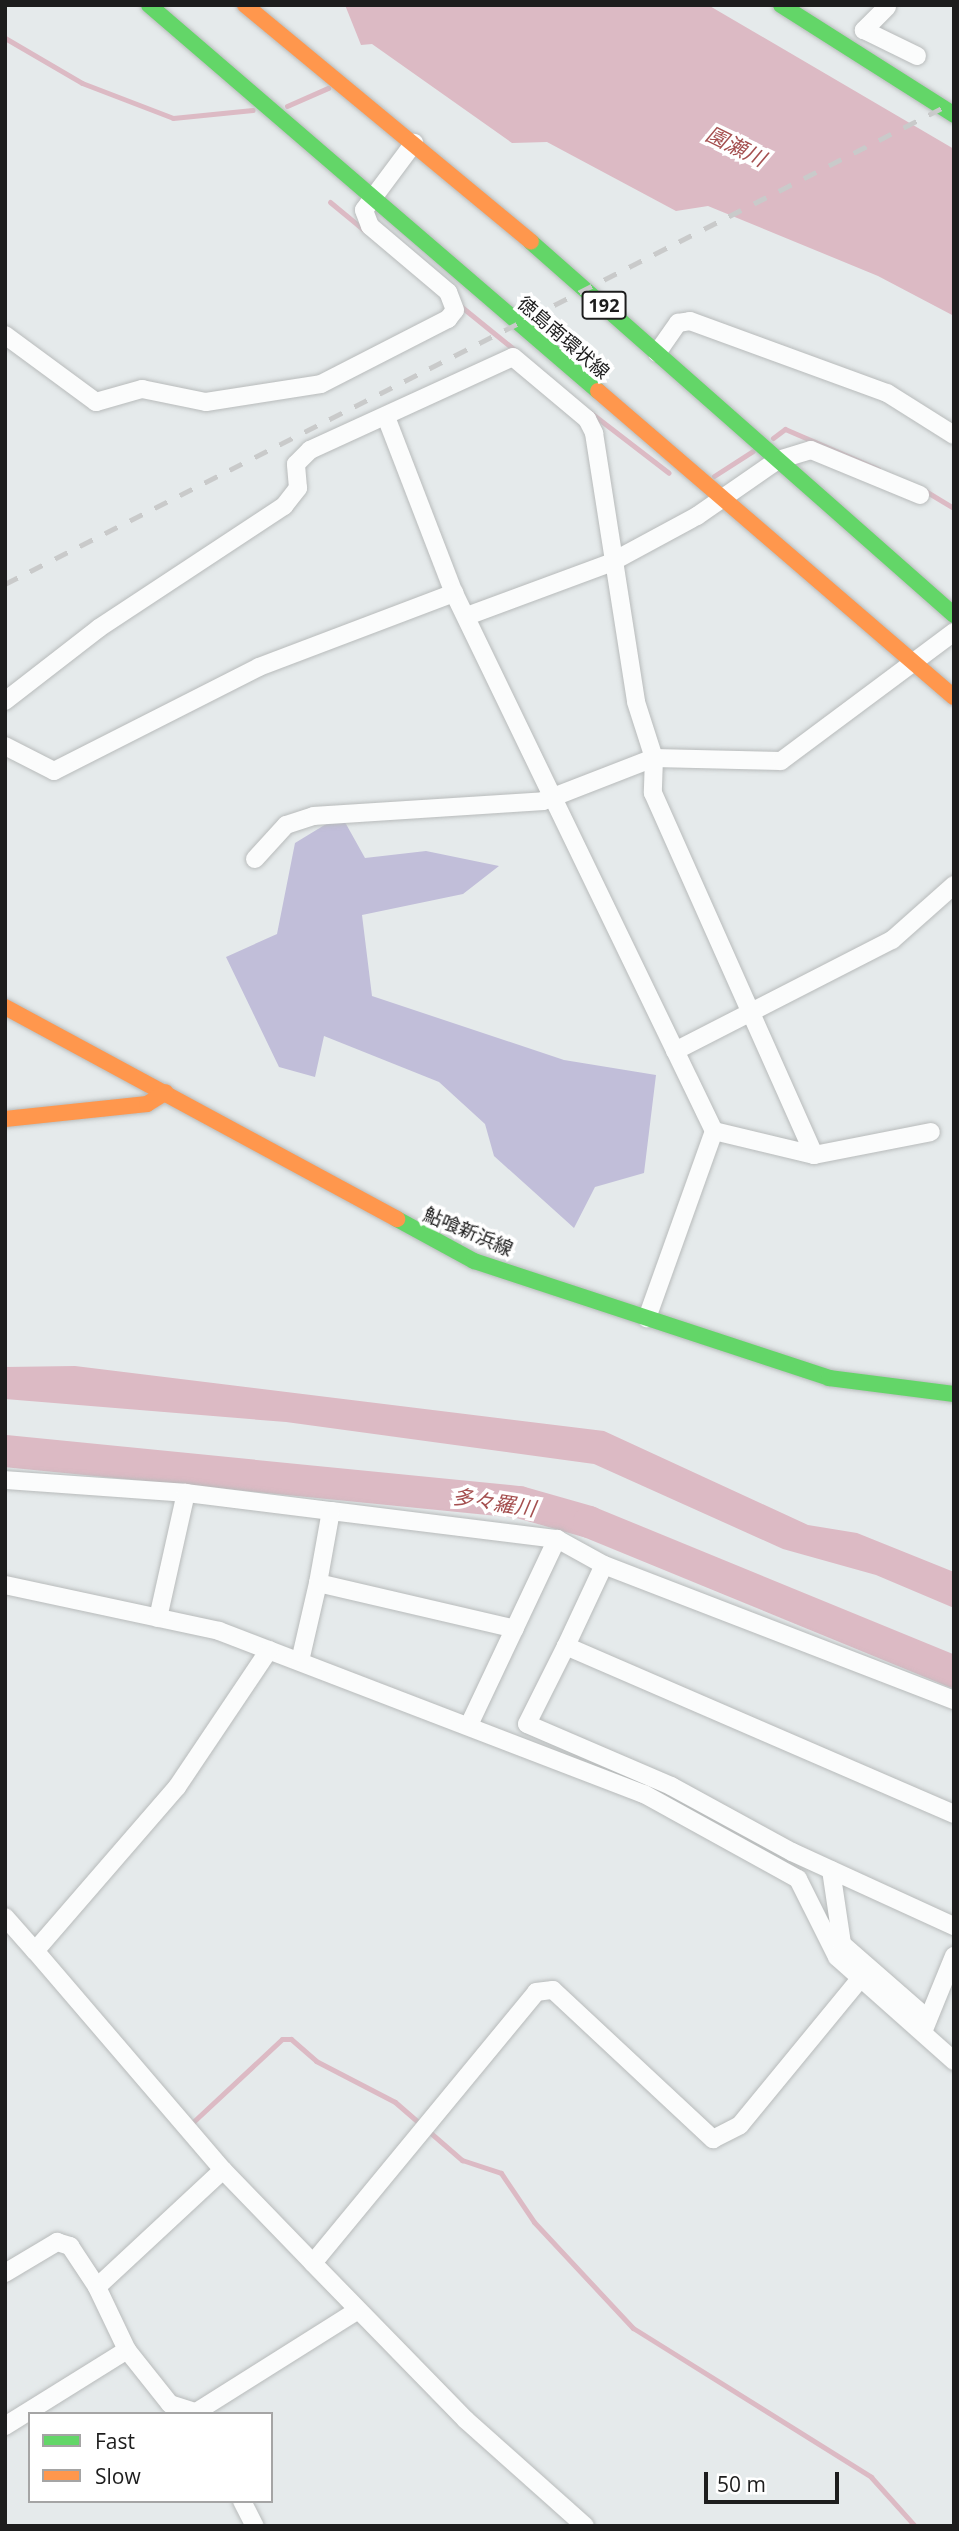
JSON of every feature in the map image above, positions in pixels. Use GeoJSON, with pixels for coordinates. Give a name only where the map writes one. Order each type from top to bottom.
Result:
{"type":"FeatureCollection","features":[{"type":"Feature","properties":{"kind":"main road","name":"徳島南環状線"},"geometry":{"type":"LineString","coordinates":[[149,5],[312,152],[954,697]]}},
{"type":"Feature","properties":{"kind":"main road","name":"192"},"geometry":{"type":"LineString","coordinates":[[246,5],[414,143],[954,615]]}},
{"type":"Feature","properties":{"kind":"main road"},"geometry":{"type":"LineString","coordinates":[[781,5],[954,115]]}},
{"type":"Feature","properties":{"kind":"main road","name":"鮎喰新浜線"},"geometry":{"type":"LineString","coordinates":[[5,1007],[166,1092],[433,1243],[829,1378],[954,1394]]}},
{"type":"Feature","properties":{"kind":"main road"},"geometry":{"type":"LineString","coordinates":[[5,1119],[147,1104],[166,1092]]}},
{"type":"Feature","properties":{"kind":"street"},"geometry":{"type":"LineString","coordinates":[[887,6],[864,30],[917,56]]}},
{"type":"Feature","properties":{"kind":"street"},"geometry":{"type":"LineString","coordinates":[[5,335],[96,402],[142,389],[206,402],[321,384],[448,320],[454,310],[448,292],[370,226],[368,198],[414,143]]}},
{"type":"Feature","properties":{"kind":"street"},"geometry":{"type":"LineString","coordinates":[[657,353],[678,323],[690,321],[887,393],[954,435]]}},
{"type":"Feature","properties":{"kind":"street"},"geometry":{"type":"LineString","coordinates":[[5,701],[100,628],[284,506],[299,488],[296,464],[310,450],[513,357],[587,419],[594,433],[610,563],[636,702],[654,758],[653,793],[664,826],[756,1015],[814,1155]]}},
{"type":"Feature","properties":{"kind":"street"},"geometry":{"type":"LineString","coordinates":[[386,417],[454,593],[551,798],[715,1131],[647,1318]]}},
{"type":"Feature","properties":{"kind":"street"},"geometry":{"type":"LineString","coordinates":[[467,616],[610,563],[720,500],[778,460],[811,450],[920,495]]}},
{"type":"Feature","properties":{"kind":"street"},"geometry":{"type":"LineString","coordinates":[[5,746],[54,771],[259,667],[454,593]]}},
{"type":"Feature","properties":{"kind":"street"},"geometry":{"type":"LineString","coordinates":[[255,859],[286,825],[314,816],[551,798],[654,758],[781,761],[954,632]]}},
{"type":"Feature","properties":{"kind":"street"},"geometry":{"type":"LineString","coordinates":[[676,1051],[756,1015],[892,940],[954,886]]}},
{"type":"Feature","properties":{"kind":"street"},"geometry":{"type":"LineString","coordinates":[[715,1131],[814,1155],[931,1132]]}},
{"type":"Feature","properties":{"kind":"street"},"geometry":{"type":"LineString","coordinates":[[5,1480],[186,1493],[557,1539],[604,1565],[954,1700]]}},
{"type":"Feature","properties":{"kind":"street"},"geometry":{"type":"LineString","coordinates":[[158,1618],[186,1493]]}},
{"type":"Feature","properties":{"kind":"street"},"geometry":{"type":"LineString","coordinates":[[300,1661],[331,1511]]}},
{"type":"Feature","properties":{"kind":"street"},"geometry":{"type":"LineString","coordinates":[[469,1725],[557,1539]]}},
{"type":"Feature","properties":{"kind":"street"},"geometry":{"type":"LineString","coordinates":[[604,1565],[529,1728],[671,1786],[831,1870],[954,1926]]}},
{"type":"Feature","properties":{"kind":"street"},"geometry":{"type":"LineString","coordinates":[[318,1583],[515,1629]]}},
{"type":"Feature","properties":{"kind":"street"},"geometry":{"type":"LineString","coordinates":[[5,1585],[158,1618],[269,1650],[634,1789],[784,1869],[809,1895],[827,1943],[859,1980],[926,2025]]}},
{"type":"Feature","properties":{"kind":"street"},"geometry":{"type":"LineString","coordinates":[[566,1646],[954,1814]]}},
{"type":"Feature","properties":{"kind":"street"},"geometry":{"type":"LineString","coordinates":[[34,1951],[177,1787],[269,1650]]}},
{"type":"Feature","properties":{"kind":"street"},"geometry":{"type":"LineString","coordinates":[[831,1870],[842,1944],[926,2025],[954,2061]]}},
{"type":"Feature","properties":{"kind":"street"},"geometry":{"type":"LineString","coordinates":[[5,1917],[223,2171],[466,2420],[585,2526]]}},
{"type":"Feature","properties":{"kind":"street"},"geometry":{"type":"LineString","coordinates":[[926,2025],[954,1955]]}},
{"type":"Feature","properties":{"kind":"street"},"geometry":{"type":"LineString","coordinates":[[313,2263],[536,1992],[552,1990],[713,2139],[740,2125],[859,1980]]}},
{"type":"Feature","properties":{"kind":"street"},"geometry":{"type":"LineString","coordinates":[[97,2287],[223,2171]]}},
{"type":"Feature","properties":{"kind":"street"},"geometry":{"type":"LineString","coordinates":[[5,2273],[57,2242],[69,2246],[97,2287],[127,2350],[170,2404],[192,2412],[358,2310]]}},
{"type":"Feature","properties":{"kind":"street"},"geometry":{"type":"LineString","coordinates":[[5,2426],[127,2350]]}},
{"type":"Feature","properties":{"kind":"street"},"geometry":{"type":"LineString","coordinates":[[244,2503],[256,2526]]}},
{"type":"Feature","properties":{"kind":"shaded area"},"geometry":{"type":"Polygon","coordinates":[[[341,815],[365,858],[426,851],[499,866],[463,894],[362,915],[372,996],[564,1060],[656,1075],[644,1173],[595,1187],[574,1228],[494,1156],[485,1124],[439,1082],[324,1036],[315,1077],[279,1067],[226,957],[277,934],[295,843],[341,815]]]}},
{"type":"Feature","properties":{"kind":"water","name":"園瀬川"},"geometry":{"type":"Polygon","coordinates":[[[345,5],[708,5],[954,149],[954,316],[878,276],[708,206],[676,211],[547,142],[512,143],[372,44],[361,45],[345,5]]]}},
{"type":"Feature","properties":{"kind":"water"},"geometry":{"type":"Polygon","coordinates":[[[75,1366],[604,1431],[808,1525],[857,1533],[954,1572],[954,1608],[876,1575],[783,1549],[594,1464],[286,1422],[5,1399],[5,1367],[75,1366]]]}},
{"type":"Feature","properties":{"kind":"waterway"},"geometry":{"type":"LineString","coordinates":[[5,38],[82,83],[173,118],[253,110]]}},
{"type":"Feature","properties":{"kind":"waterway"},"geometry":{"type":"LineString","coordinates":[[287,106],[328,88]]}},
{"type":"Feature","properties":{"kind":"waterway"},"geometry":{"type":"LineString","coordinates":[[330,202],[365,231]]}},
{"type":"Feature","properties":{"kind":"waterway"},"geometry":{"type":"LineString","coordinates":[[458,304],[516,351]]}},
{"type":"Feature","properties":{"kind":"waterway"},"geometry":{"type":"LineString","coordinates":[[591,413],[669,473]]}},
{"type":"Feature","properties":{"kind":"waterway"},"geometry":{"type":"LineString","coordinates":[[773,438],[785,429],[878,469]]}},
{"type":"Feature","properties":{"kind":"waterway"},"geometry":{"type":"LineString","coordinates":[[714,476],[753,451]]}},
{"type":"Feature","properties":{"kind":"waterway"},"geometry":{"type":"LineString","coordinates":[[922,489],[954,508]]}},
{"type":"Feature","properties":{"kind":"waterway","name":"多々羅川"},"geometry":{"type":"LineString","coordinates":[[5,1451],[519,1502],[589,1522],[954,1672]]}},
{"type":"Feature","properties":{"kind":"waterway"},"geometry":{"type":"LineString","coordinates":[[192,2123],[282,2039],[291,2039],[316,2061],[395,2102],[462,2160],[501,2173],[534,2222],[633,2328],[871,2477],[915,2526]]}},
{"type":"Feature","properties":{"kind":"railway"},"geometry":{"type":"LineString","coordinates":[[5,584],[954,102]]}},
{"type":"Feature","properties":{"kind":"traffic: fast"},"geometry":{"type":"LineString","coordinates":[[149,5],[598,391]]}},
{"type":"Feature","properties":{"kind":"traffic: fast"},"geometry":{"type":"LineString","coordinates":[[781,5],[954,115]]}},
{"type":"Feature","properties":{"kind":"traffic: fast"},"geometry":{"type":"LineString","coordinates":[[531,242],[954,615]]}},
{"type":"Feature","properties":{"kind":"traffic: fast"},"geometry":{"type":"LineString","coordinates":[[397,1219],[474,1261],[829,1378],[954,1394]]}},
{"type":"Feature","properties":{"kind":"traffic: slow"},"geometry":{"type":"LineString","coordinates":[[245,5],[531,242]]}},
{"type":"Feature","properties":{"kind":"traffic: slow"},"geometry":{"type":"LineString","coordinates":[[598,391],[954,697]]}},
{"type":"Feature","properties":{"kind":"traffic: slow"},"geometry":{"type":"LineString","coordinates":[[5,1007],[397,1219]]}},
{"type":"Feature","properties":{"kind":"traffic: slow"},"geometry":{"type":"LineString","coordinates":[[5,1119],[147,1104],[166,1092]]}}]}
